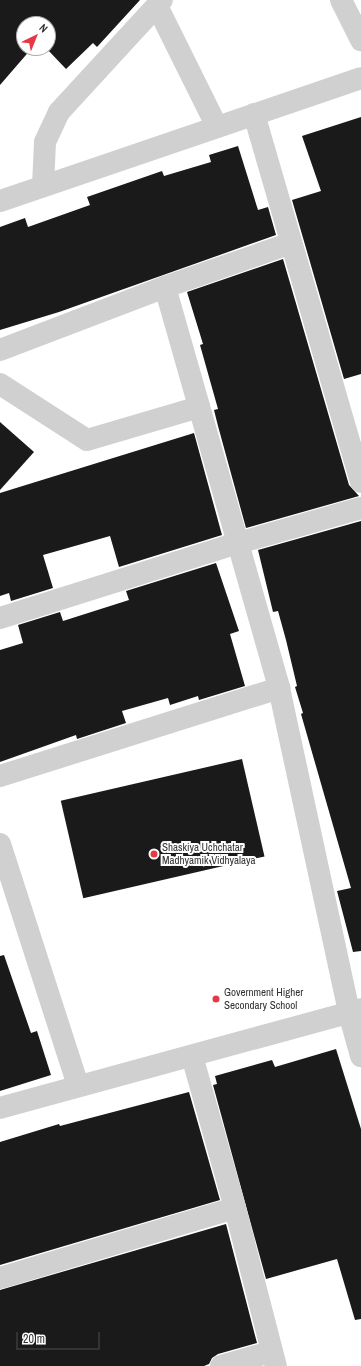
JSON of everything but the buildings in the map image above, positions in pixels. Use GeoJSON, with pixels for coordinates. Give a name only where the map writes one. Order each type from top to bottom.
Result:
{"type":"FeatureCollection","features":[{"type":"Feature","properties":{"kind":"street"},"geometry":{"type":"LineString","coordinates":[[341,0],[361,40]]}},
{"type":"Feature","properties":{"kind":"street"},"geometry":{"type":"LineString","coordinates":[[43,186],[45,142],[59,112],[159,3],[217,127]]}},
{"type":"Feature","properties":{"kind":"street"},"geometry":{"type":"LineString","coordinates":[[0,201],[361,78]]}},
{"type":"Feature","properties":{"kind":"street"},"geometry":{"type":"LineString","coordinates":[[254,114],[361,482]]}},
{"type":"Feature","properties":{"kind":"street"},"geometry":{"type":"LineString","coordinates":[[0,350],[165,287],[291,243]]}},
{"type":"Feature","properties":{"kind":"street"},"geometry":{"type":"LineString","coordinates":[[165,287],[279,688],[355,1011],[361,1056]]}},
{"type":"Feature","properties":{"kind":"street"},"geometry":{"type":"LineString","coordinates":[[0,384],[87,440],[199,407]]}},
{"type":"Feature","properties":{"kind":"street"},"geometry":{"type":"LineString","coordinates":[[0,618],[238,543],[361,508]]}},
{"type":"Feature","properties":{"kind":"street"},"geometry":{"type":"LineString","coordinates":[[0,776],[279,688]]}},
{"type":"Feature","properties":{"kind":"street"},"geometry":{"type":"LineString","coordinates":[[0,844],[78,1086]]}},
{"type":"Feature","properties":{"kind":"street"},"geometry":{"type":"LineString","coordinates":[[0,1108],[355,1011]]}},
{"type":"Feature","properties":{"kind":"street"},"geometry":{"type":"LineString","coordinates":[[192,1056],[235,1208],[273,1359],[221,1366]]}},
{"type":"Feature","properties":{"kind":"street"},"geometry":{"type":"LineString","coordinates":[[0,1278],[235,1208]]}},
{"type":"Feature","properties":{"kind":"place","name":"Shaskiya Uchchatar Madhyamik Vidhyalaya"},"geometry":{"type":"Point","coordinates":[154,854]}},
{"type":"Feature","properties":{"kind":"place","name":"Government Higher Secondary School"},"geometry":{"type":"Point","coordinates":[216,999]}}]}
